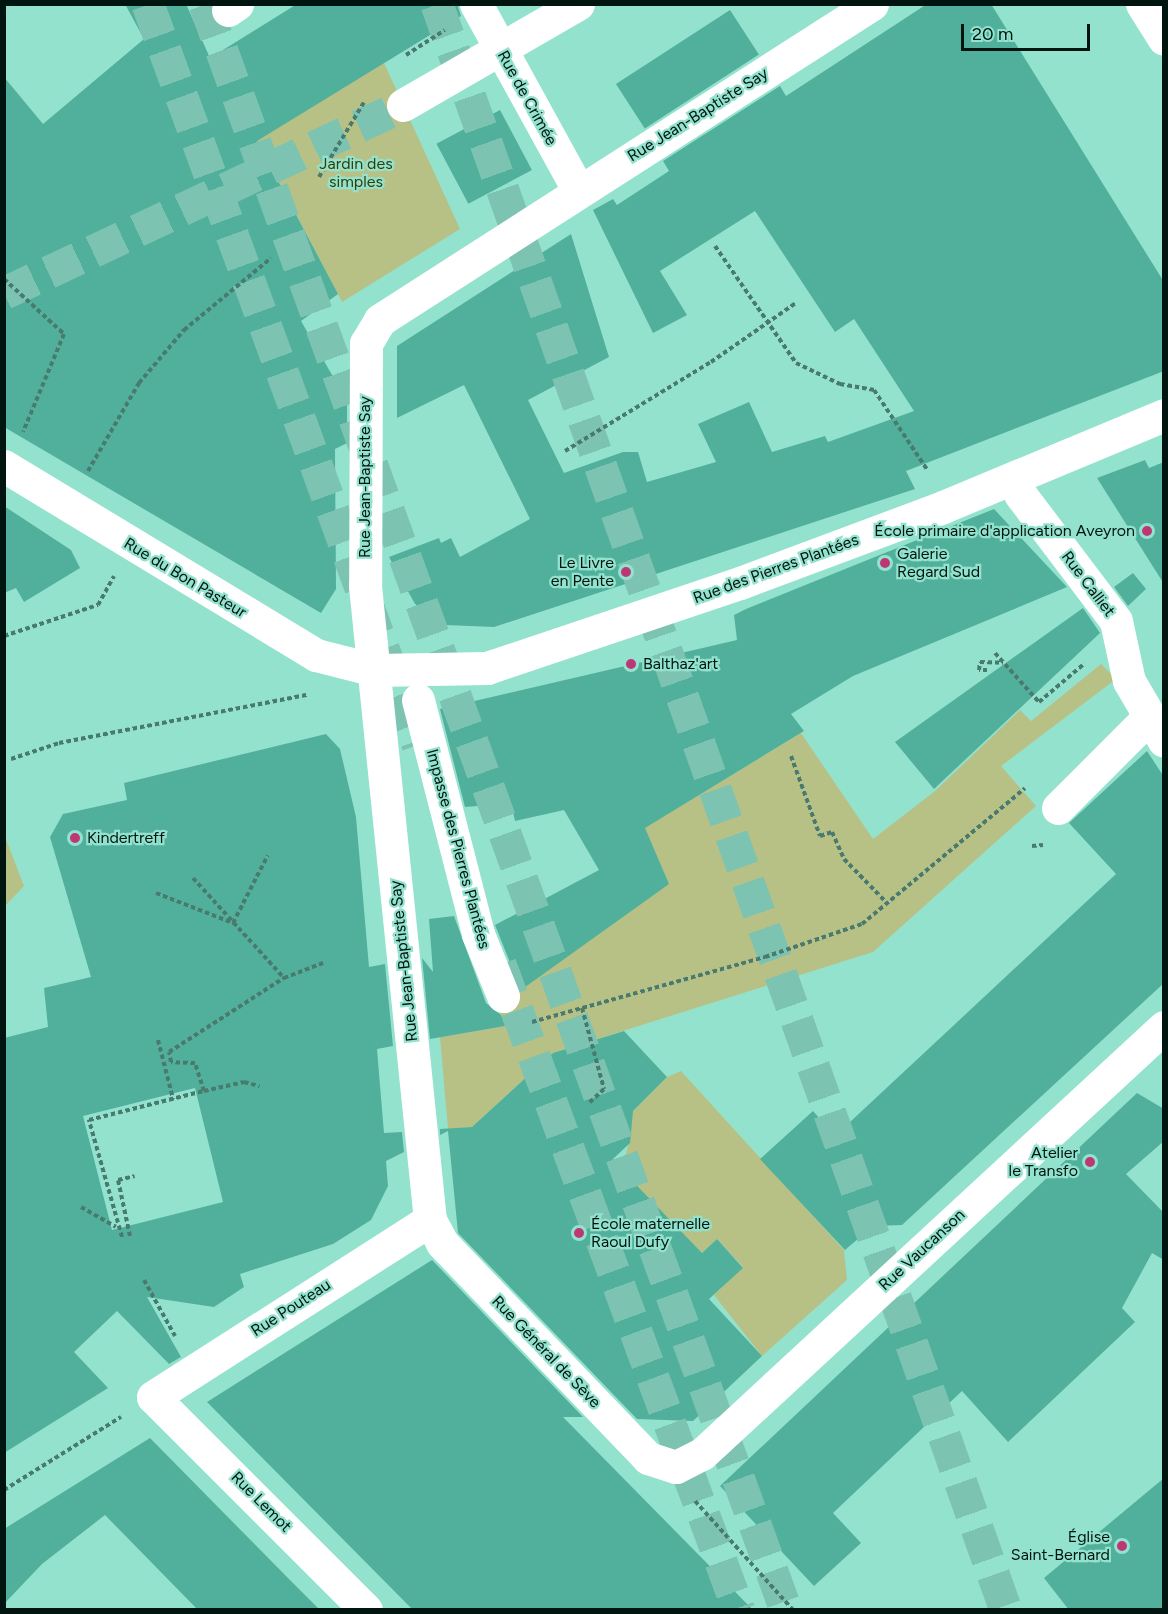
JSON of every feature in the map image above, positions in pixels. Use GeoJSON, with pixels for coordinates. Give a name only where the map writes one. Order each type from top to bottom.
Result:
{"type":"FeatureCollection","features":[{"type":"Feature","properties":{"kind":"street"},"geometry":{"type":"LineString","coordinates":[[403,105],[578,4]]}},
{"type":"Feature","properties":{"kind":"street","name":"Rue Jean-Baptiste Say"},"geometry":{"type":"LineString","coordinates":[[430,1220],[365,586],[366,343],[380,320],[872,4]]}},
{"type":"Feature","properties":{"kind":"street","name":"Rue de Crimée"},"geometry":{"type":"LineString","coordinates":[[480,11],[579,191]]}},
{"type":"Feature","properties":{"kind":"street","name":"Rue des Pierres Plantées"},"geometry":{"type":"LineString","coordinates":[[375,670],[487,668],[539,655],[944,507],[1164,415]]}},
{"type":"Feature","properties":{"kind":"street","name":"Rue du Bon Pasteur"},"geometry":{"type":"LineString","coordinates":[[12,453],[295,643],[316,655],[375,670]]}},
{"type":"Feature","properties":{"kind":"street","name":"Rue Calliet"},"geometry":{"type":"LineString","coordinates":[[1020,494],[1116,621],[1117,635],[1130,681],[1156,729],[1058,808]]}},
{"type":"Feature","properties":{"kind":"street","name":"Impasse des Pierres Plantées"},"geometry":{"type":"LineString","coordinates":[[418,700],[478,934],[502,996]]}},
{"type":"Feature","properties":{"kind":"street","name":"Rue Vaucanson"},"geometry":{"type":"LineString","coordinates":[[676,1467],[702,1454],[1164,1027]]}},
{"type":"Feature","properties":{"kind":"street","name":"Rue Pouteau"},"geometry":{"type":"LineString","coordinates":[[153,1397],[430,1220]]}},
{"type":"Feature","properties":{"kind":"street","name":"Rue Général de Sève"},"geometry":{"type":"LineString","coordinates":[[430,1220],[442,1243],[640,1450],[676,1467]]}},
{"type":"Feature","properties":{"kind":"street","name":"Rue Lemot"},"geometry":{"type":"LineString","coordinates":[[153,1397],[366,1610]]}},
{"type":"Feature","properties":{"kind":"path"},"geometry":{"type":"LineString","coordinates":[[715,246],[796,363],[840,384],[874,390],[932,480]]}},
{"type":"Feature","properties":{"kind":"path"},"geometry":{"type":"LineString","coordinates":[[90,469],[154,365],[231,287],[271,258]]}},
{"type":"Feature","properties":{"kind":"path"},"geometry":{"type":"LineString","coordinates":[[4,279],[64,333],[12,453]]}},
{"type":"Feature","properties":{"kind":"path"},"geometry":{"type":"LineString","coordinates":[[565,451],[796,303]]}},
{"type":"Feature","properties":{"kind":"path"},"geometry":{"type":"LineString","coordinates":[[4,636],[98,605],[117,570]]}},
{"type":"Feature","properties":{"kind":"path"},"geometry":{"type":"LineString","coordinates":[[995,653],[1039,702],[1117,635]]}},
{"type":"Feature","properties":{"kind":"path"},"geometry":{"type":"LineString","coordinates":[[987,670],[979,670],[980,662],[1004,663]]}},
{"type":"Feature","properties":{"kind":"path"},"geometry":{"type":"LineString","coordinates":[[11,759],[59,743],[301,696]]}},
{"type":"Feature","properties":{"kind":"path"},"geometry":{"type":"LineString","coordinates":[[791,756],[820,836],[832,832],[844,859],[887,903]]}},
{"type":"Feature","properties":{"kind":"path"},"geometry":{"type":"LineString","coordinates":[[521,1024],[582,1008],[862,924],[1021,789]]}},
{"type":"Feature","properties":{"kind":"path"},"geometry":{"type":"LineString","coordinates":[[233,923],[268,855]]}},
{"type":"Feature","properties":{"kind":"path"},"geometry":{"type":"LineString","coordinates":[[193,879],[284,978]]}},
{"type":"Feature","properties":{"kind":"path"},"geometry":{"type":"LineString","coordinates":[[156,893],[233,923]]}},
{"type":"Feature","properties":{"kind":"path"},"geometry":{"type":"LineString","coordinates":[[204,1091],[195,1063],[171,1062],[169,1052],[284,978],[323,963]]}},
{"type":"Feature","properties":{"kind":"path"},"geometry":{"type":"LineString","coordinates":[[582,1008],[604,1089],[588,1104]]}},
{"type":"Feature","properties":{"kind":"path"},"geometry":{"type":"LineString","coordinates":[[158,1040],[173,1099]]}},
{"type":"Feature","properties":{"kind":"path"},"geometry":{"type":"LineString","coordinates":[[122,1237],[117,1227],[89,1120],[244,1082],[259,1086]]}},
{"type":"Feature","properties":{"kind":"path"},"geometry":{"type":"LineString","coordinates":[[130,1236],[118,1180],[135,1176]]}},
{"type":"Feature","properties":{"kind":"path"},"geometry":{"type":"LineString","coordinates":[[81,1207],[117,1227]]}},
{"type":"Feature","properties":{"kind":"path"},"geometry":{"type":"LineString","coordinates":[[144,1280],[181,1348]]}},
{"type":"Feature","properties":{"kind":"path"},"geometry":{"type":"LineString","coordinates":[[4,1490],[120,1418]]}},
{"type":"Feature","properties":{"kind":"path"},"geometry":{"type":"LineString","coordinates":[[705,1514],[793,1610]]}},
{"type":"Feature","properties":{"kind":"green space","name":"Jardin des simples"},"geometry":{"type":"Polygon","coordinates":[[[384,63],[460,229],[342,302],[255,137],[384,63]]]}},
{"type":"Feature","properties":{"kind":"green space"},"geometry":{"type":"Polygon","coordinates":[[[1101,664],[1116,679],[1001,766],[1036,806],[873,952],[553,1053],[472,1127],[448,1129],[440,1037],[504,1026],[497,1002],[668,884],[640,830],[801,733],[873,839],[935,791],[1020,710],[1031,721],[1101,664]]]}},
{"type":"Feature","properties":{"kind":"green space"},"geometry":{"type":"Polygon","coordinates":[[[4,834],[24,886],[5,906],[4,906],[4,834]]]}},
{"type":"Feature","properties":{"kind":"green space"},"geometry":{"type":"Polygon","coordinates":[[[681,1071],[844,1250],[847,1280],[762,1356],[714,1295],[743,1267],[717,1239],[702,1253],[621,1174],[631,1134],[621,1123],[667,1077],[681,1071]]]}},
{"type":"Feature","properties":{"kind":"building"},"geometry":{"type":"Polygon","coordinates":[[[125,4],[186,4],[210,58],[297,4],[457,4],[461,16],[257,141],[338,294],[301,321],[347,401],[347,443],[335,449],[336,589],[321,613],[4,427],[4,77],[43,124],[144,39],[125,4]]]}},
{"type":"Feature","properties":{"kind":"building"},"geometry":{"type":"Polygon","coordinates":[[[927,4],[991,4],[1164,282],[1164,371],[906,471],[915,489],[494,627],[445,625],[415,604],[389,557],[439,538],[441,543],[451,538],[460,557],[530,519],[464,385],[397,418],[397,346],[571,234],[609,357],[528,400],[564,473],[623,452],[638,452],[647,482],[716,462],[698,424],[749,402],[772,452],[825,436],[828,442],[914,411],[854,319],[835,332],[755,211],[660,271],[687,315],[653,333],[593,210],[613,199],[617,205],[669,171],[663,161],[780,86],[786,96],[927,4]]]}},
{"type":"Feature","properties":{"kind":"building"},"geometry":{"type":"Polygon","coordinates":[[[730,10],[759,54],[645,129],[616,84],[730,10]]]}},
{"type":"Feature","properties":{"kind":"building"},"geometry":{"type":"Polygon","coordinates":[[[500,110],[532,170],[468,204],[436,144],[500,110]]]}},
{"type":"Feature","properties":{"kind":"building","name":"École primaire d'application Aveyron"},"geometry":{"type":"Polygon","coordinates":[[[1145,460],[1149,468],[1164,462],[1164,584],[1097,478],[1145,460]]]}},
{"type":"Feature","properties":{"kind":"building"},"geometry":{"type":"Polygon","coordinates":[[[4,506],[71,550],[80,568],[24,602],[16,588],[4,593],[4,506]]]}},
{"type":"Feature","properties":{"kind":"building"},"geometry":{"type":"Polygon","coordinates":[[[994,509],[1067,587],[853,676],[791,714],[804,731],[645,828],[669,884],[521,990],[495,925],[599,870],[564,810],[515,821],[512,808],[504,809],[503,804],[465,807],[440,709],[737,640],[734,615],[994,509]]]}},
{"type":"Feature","properties":{"kind":"building"},"geometry":{"type":"Polygon","coordinates":[[[1133,573],[1146,589],[1128,606],[1114,587],[1133,573]]]}},
{"type":"Feature","properties":{"kind":"building"},"geometry":{"type":"Polygon","coordinates":[[[1083,608],[1100,633],[934,789],[895,742],[1083,608]]]}},
{"type":"Feature","properties":{"kind":"building"},"geometry":{"type":"Polygon","coordinates":[[[326,734],[340,749],[356,817],[369,967],[385,964],[393,1046],[377,1049],[384,1133],[402,1132],[404,1152],[386,1161],[388,1186],[371,1220],[333,1244],[240,1274],[244,1287],[214,1307],[147,1297],[181,1357],[169,1364],[117,1311],[74,1352],[108,1388],[4,1453],[4,1038],[48,1027],[44,988],[91,977],[50,837],[63,814],[127,800],[124,783],[326,734]],[[195,1088],[83,1116],[112,1230],[223,1202],[195,1088]]]}},
{"type":"Feature","properties":{"kind":"building"},"geometry":{"type":"Polygon","coordinates":[[[1147,751],[1164,777],[1164,983],[902,1225],[873,1226],[845,1250],[760,1159],[813,1111],[835,1136],[1116,874],[1069,823],[1147,751]]]}},
{"type":"Feature","properties":{"kind":"building"},"geometry":{"type":"Polygon","coordinates":[[[454,916],[486,1003],[501,1015],[505,1026],[430,1039],[422,958],[433,972],[429,919],[454,916]]]}},
{"type":"Feature","properties":{"kind":"building","name":"École maternelle Raoul Dufy"},"geometry":{"type":"Polygon","coordinates":[[[624,1031],[667,1077],[633,1111],[630,1143],[612,1160],[702,1253],[717,1239],[743,1268],[709,1299],[762,1356],[693,1421],[637,1419],[458,1233],[448,1131],[440,1135],[440,1129],[472,1127],[553,1053],[624,1031]]]}},
{"type":"Feature","properties":{"kind":"building"},"geometry":{"type":"Polygon","coordinates":[[[1137,1093],[1164,1109],[1164,1141],[1126,1174],[1164,1213],[1164,1260],[1152,1253],[1122,1308],[1135,1322],[1008,1442],[962,1391],[833,1513],[861,1543],[814,1586],[720,1486],[1137,1093]]]}},
{"type":"Feature","properties":{"kind":"building"},"geometry":{"type":"Polygon","coordinates":[[[432,1260],[583,1417],[563,1417],[753,1610],[413,1610],[207,1402],[432,1260]]]}},
{"type":"Feature","properties":{"kind":"building"},"geometry":{"type":"Polygon","coordinates":[[[150,1438],[320,1610],[198,1610],[105,1515],[42,1564],[4,1604],[4,1529],[150,1438]]]}},
{"type":"Feature","properties":{"kind":"building","name":"Église Saint-Bernard"},"geometry":{"type":"Polygon","coordinates":[[[1164,1478],[1164,1610],[1069,1610],[1044,1578],[1164,1478]]]}},
{"type":"Feature","properties":{"kind":"tunnel"},"geometry":{"type":"LineString","coordinates":[[148,4],[418,744]]}},
{"type":"Feature","properties":{"kind":"tunnel"},"geometry":{"type":"LineString","coordinates":[[205,4],[786,1610]]}},
{"type":"Feature","properties":{"kind":"tunnel"},"geometry":{"type":"LineString","coordinates":[[437,4],[1006,1610]]}},
{"type":"Feature","properties":{"kind":"tunnel"},"geometry":{"type":"LineString","coordinates":[[4,293],[403,105]]}},
{"type":"Feature","properties":{"kind":"tunnel"},"geometry":{"type":"LineString","coordinates":[[500,964],[739,1610]]}},
{"type":"Feature","properties":{"kind":"place","name":"École primaire d'application Aveyron"},"geometry":{"type":"Point","coordinates":[1147,531]}},
{"type":"Feature","properties":{"kind":"place","name":"Galerie Regard Sud"},"geometry":{"type":"Point","coordinates":[885,563]}},
{"type":"Feature","properties":{"kind":"place","name":"Le Livre en Pente"},"geometry":{"type":"Point","coordinates":[626,572]}},
{"type":"Feature","properties":{"kind":"place","name":"Balthaz'art"},"geometry":{"type":"Point","coordinates":[631,664]}},
{"type":"Feature","properties":{"kind":"place","name":"Kindertreff"},"geometry":{"type":"Point","coordinates":[75,838]}},
{"type":"Feature","properties":{"kind":"place","name":"Atelier le Transfo"},"geometry":{"type":"Point","coordinates":[1090,1162]}},
{"type":"Feature","properties":{"kind":"place","name":"École maternelle Raoul Dufy"},"geometry":{"type":"Point","coordinates":[579,1233]}},
{"type":"Feature","properties":{"kind":"place","name":"Église Saint-Bernard"},"geometry":{"type":"Point","coordinates":[1122,1546]}}]}
